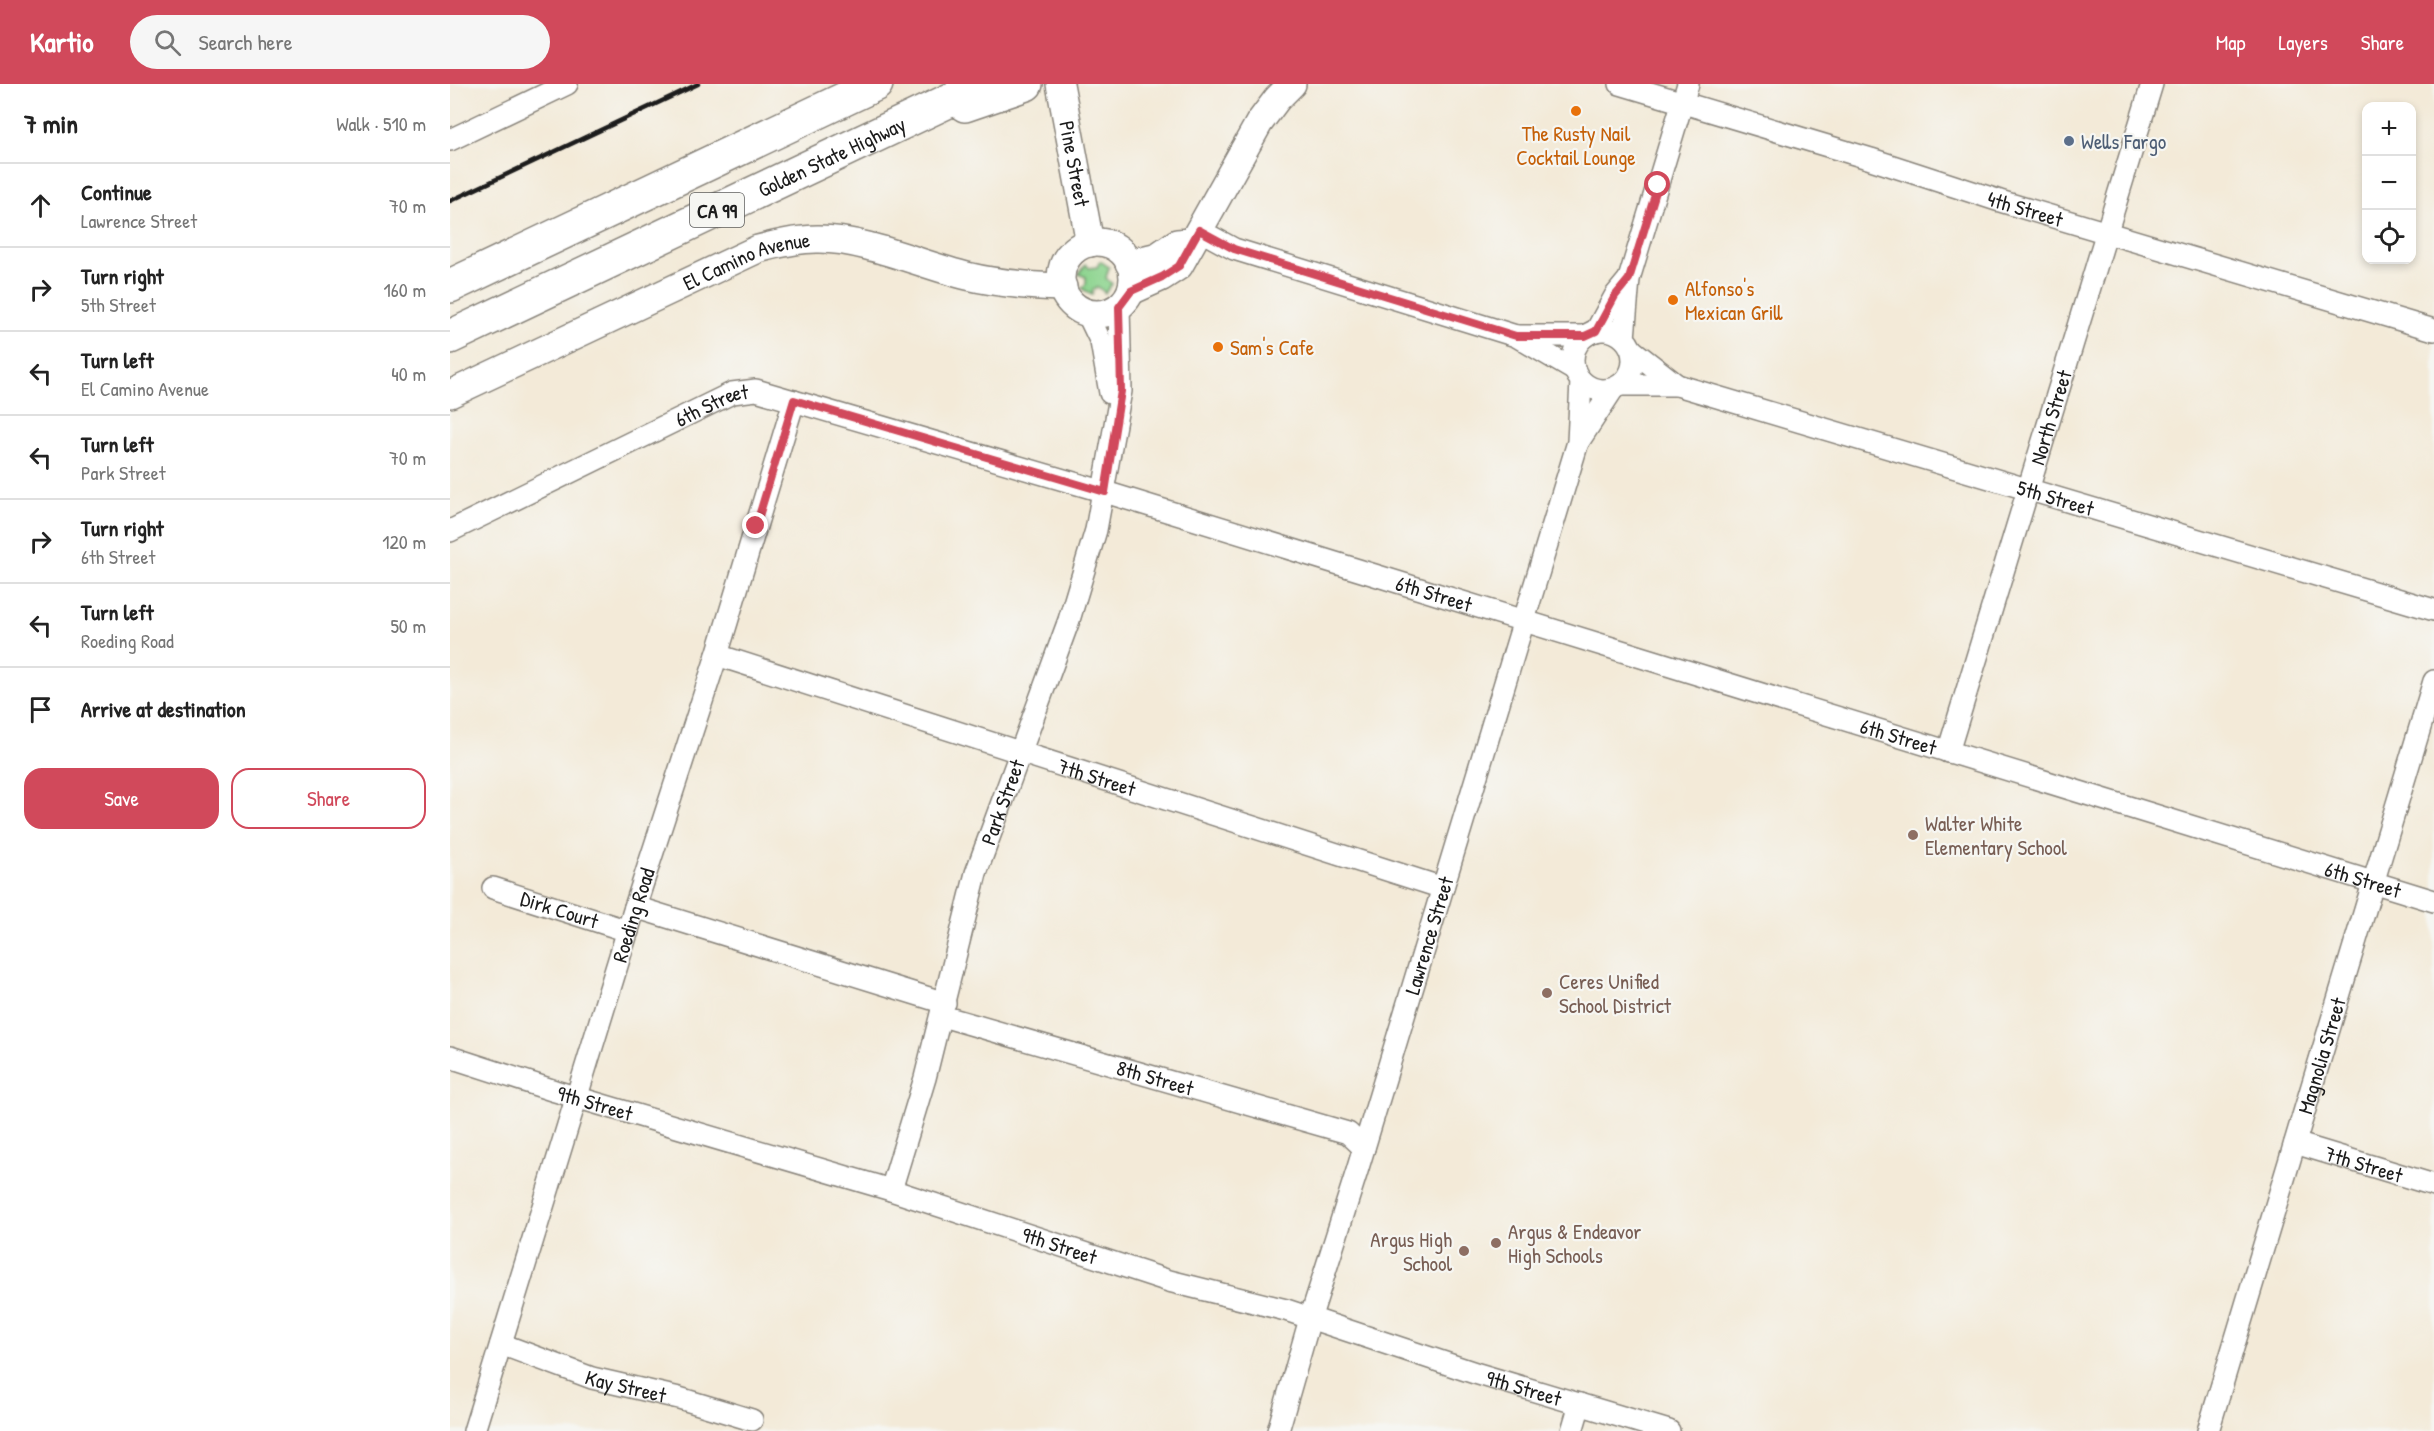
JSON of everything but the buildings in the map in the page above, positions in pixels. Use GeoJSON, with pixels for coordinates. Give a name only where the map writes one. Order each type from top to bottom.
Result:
{"type":"FeatureCollection","features":[{"type":"Feature","properties":{"kind":"highway","name":"Golden State Highway"},"geometry":{"type":"LineString","coordinates":[[450,286],[876,84]]}},
{"type":"Feature","properties":{"kind":"highway","name":"Golden State Highway"},"geometry":{"type":"LineString","coordinates":[[450,337],[984,84]]}},
{"type":"Feature","properties":{"kind":"highway"},"geometry":{"type":"LineString","coordinates":[[867,139],[1026,84]]}},
{"type":"Feature","properties":{"kind":"street"},"geometry":{"type":"LineString","coordinates":[[450,140],[567,84]]}},
{"type":"Feature","properties":{"kind":"street","name":"Pine Street"},"geometry":{"type":"LineString","coordinates":[[1060,84],[1090,243]]}},
{"type":"Feature","properties":{"kind":"street"},"geometry":{"type":"LineString","coordinates":[[1125,299],[1133,278],[1130,263],[1116,248],[1105,243],[1090,243],[1081,246],[1071,254],[1062,275],[1063,287],[1073,305],[1087,313],[1104,314],[1179,266],[1259,123],[1276,99],[1292,84]]}},
{"type":"Feature","properties":{"kind":"street","name":"4th Street"},"geometry":{"type":"LineString","coordinates":[[1620,84],[1685,94],[2000,201],[2434,330]]}},
{"type":"Feature","properties":{"kind":"street","name":"North Street"},"geometry":{"type":"LineString","coordinates":[[1948,752],[2152,84]]}},
{"type":"Feature","properties":{"kind":"street"},"geometry":{"type":"LineString","coordinates":[[1130,263],[1158,256],[1177,243],[1195,236],[1516,336],[1577,376],[1589,388],[1600,391],[1618,387],[1628,378],[1633,363],[1628,344],[1629,279],[1685,94]]}},
{"type":"Feature","properties":{"kind":"street","name":"El Camino Avenue"},"geometry":{"type":"LineString","coordinates":[[450,394],[758,249],[791,241],[819,238],[841,241],[998,283],[1063,287]]}},
{"type":"Feature","properties":{"kind":"street"},"geometry":{"type":"LineString","coordinates":[[1577,376],[1574,353],[1577,345],[1591,333],[1629,279]]}},
{"type":"Feature","properties":{"kind":"street","name":"Park Street"},"geometry":{"type":"LineString","coordinates":[[891,1190],[925,1078],[943,1009],[964,911],[1084,576],[1105,492],[1121,391],[1125,299]]}},
{"type":"Feature","properties":{"kind":"street","name":"Park Street"},"geometry":{"type":"LineString","coordinates":[[1087,313],[1101,342],[1116,417]]}},
{"type":"Feature","properties":{"kind":"street"},"geometry":{"type":"LineString","coordinates":[[1516,336],[1591,333],[1608,330],[1628,344]]}},
{"type":"Feature","properties":{"kind":"street","name":"5th Street"},"geometry":{"type":"LineString","coordinates":[[1628,344],[1677,385]]}},
{"type":"Feature","properties":{"kind":"street","name":"Lawrence Street"},"geometry":{"type":"LineString","coordinates":[[1278,1431],[1310,1319],[1578,442],[1577,376]]}},
{"type":"Feature","properties":{"kind":"street","name":"5th Street"},"geometry":{"type":"LineString","coordinates":[[1618,387],[1677,385],[2434,610]]}},
{"type":"Feature","properties":{"kind":"street","name":"Lawrence Street"},"geometry":{"type":"LineString","coordinates":[[1578,442],[1618,387]]}},
{"type":"Feature","properties":{"kind":"street","name":"6th Street"},"geometry":{"type":"LineString","coordinates":[[450,531],[732,393],[756,390],[1105,492],[2434,901]]}},
{"type":"Feature","properties":{"kind":"street","name":"Roeding Road"},"geometry":{"type":"LineString","coordinates":[[474,1431],[635,907],[717,656],[794,400]]}},
{"type":"Feature","properties":{"kind":"street","name":"7th Street"},"geometry":{"type":"LineString","coordinates":[[717,656],[1443,888]]}},
{"type":"Feature","properties":{"kind":"street","name":"Magnolia Street"},"geometry":{"type":"LineString","coordinates":[[2208,1431],[2434,681]]}},
{"type":"Feature","properties":{"kind":"street","name":"Dirk Court"},"geometry":{"type":"LineString","coordinates":[[494,888],[628,931]]}},
{"type":"Feature","properties":{"kind":"street","name":"8th Street"},"geometry":{"type":"LineString","coordinates":[[635,907],[943,1009],[1348,1133],[1364,1148]]}},
{"type":"Feature","properties":{"kind":"street","name":"9th Street"},"geometry":{"type":"LineString","coordinates":[[450,1057],[891,1190],[1169,1281],[1286,1310],[1475,1373],[1669,1431]]}},
{"type":"Feature","properties":{"kind":"street","name":"7th Street"},"geometry":{"type":"LineString","coordinates":[[2295,1143],[2434,1185]]}},
{"type":"Feature","properties":{"kind":"street","name":"Kay Street"},"geometry":{"type":"LineString","coordinates":[[501,1344],[560,1368],[592,1378],[679,1398],[752,1420]]}},
{"type":"Feature","properties":{"kind":"street"},"geometry":{"type":"LineString","coordinates":[[1572,1431],[1580,1404]]}},
{"type":"Feature","properties":{"kind":"green space"},"geometry":{"type":"Polygon","coordinates":[[[1100,261],[1109,267],[1106,278],[1112,284],[1105,293],[1098,287],[1093,290],[1092,295],[1081,288],[1086,284],[1086,277],[1078,274],[1086,264],[1089,268],[1097,267],[1100,261]]]}},
{"type":"Feature","properties":{"kind":"railway"},"geometry":{"type":"LineString","coordinates":[[450,201],[698,84]]}},
{"type":"Feature","properties":{"kind":"place","name":"The Rusty Nail Cocktail Lounge"},"geometry":{"type":"Point","coordinates":[1576,111]}},
{"type":"Feature","properties":{"kind":"place","name":"Wells Fargo"},"geometry":{"type":"Point","coordinates":[2069,141]}},
{"type":"Feature","properties":{"kind":"place","name":"Alfonso's Mexican Grill"},"geometry":{"type":"Point","coordinates":[1673,300]}},
{"type":"Feature","properties":{"kind":"place","name":"Sam's Cafe"},"geometry":{"type":"Point","coordinates":[1218,347]}},
{"type":"Feature","properties":{"kind":"place","name":"Walter White Elementary School"},"geometry":{"type":"Point","coordinates":[1913,835]}},
{"type":"Feature","properties":{"kind":"place","name":"Ceres Unified School District"},"geometry":{"type":"Point","coordinates":[1547,993]}},
{"type":"Feature","properties":{"kind":"place","name":"Argus & Endeavor High Schools"},"geometry":{"type":"Point","coordinates":[1496,1243]}},
{"type":"Feature","properties":{"kind":"place","name":"Argus High School"},"geometry":{"type":"Point","coordinates":[1464,1251]}},
{"type":"Feature","properties":{"kind":"route"},"geometry":{"type":"LineString","coordinates":[[756,526],[794,400],[1105,492],[1121,391],[1119,307],[1131,291],[1162,277],[1179,266],[1199,230],[1234,249],[1516,336],[1585,336],[1596,331],[1615,296],[1629,279],[1658,185]]}}]}
